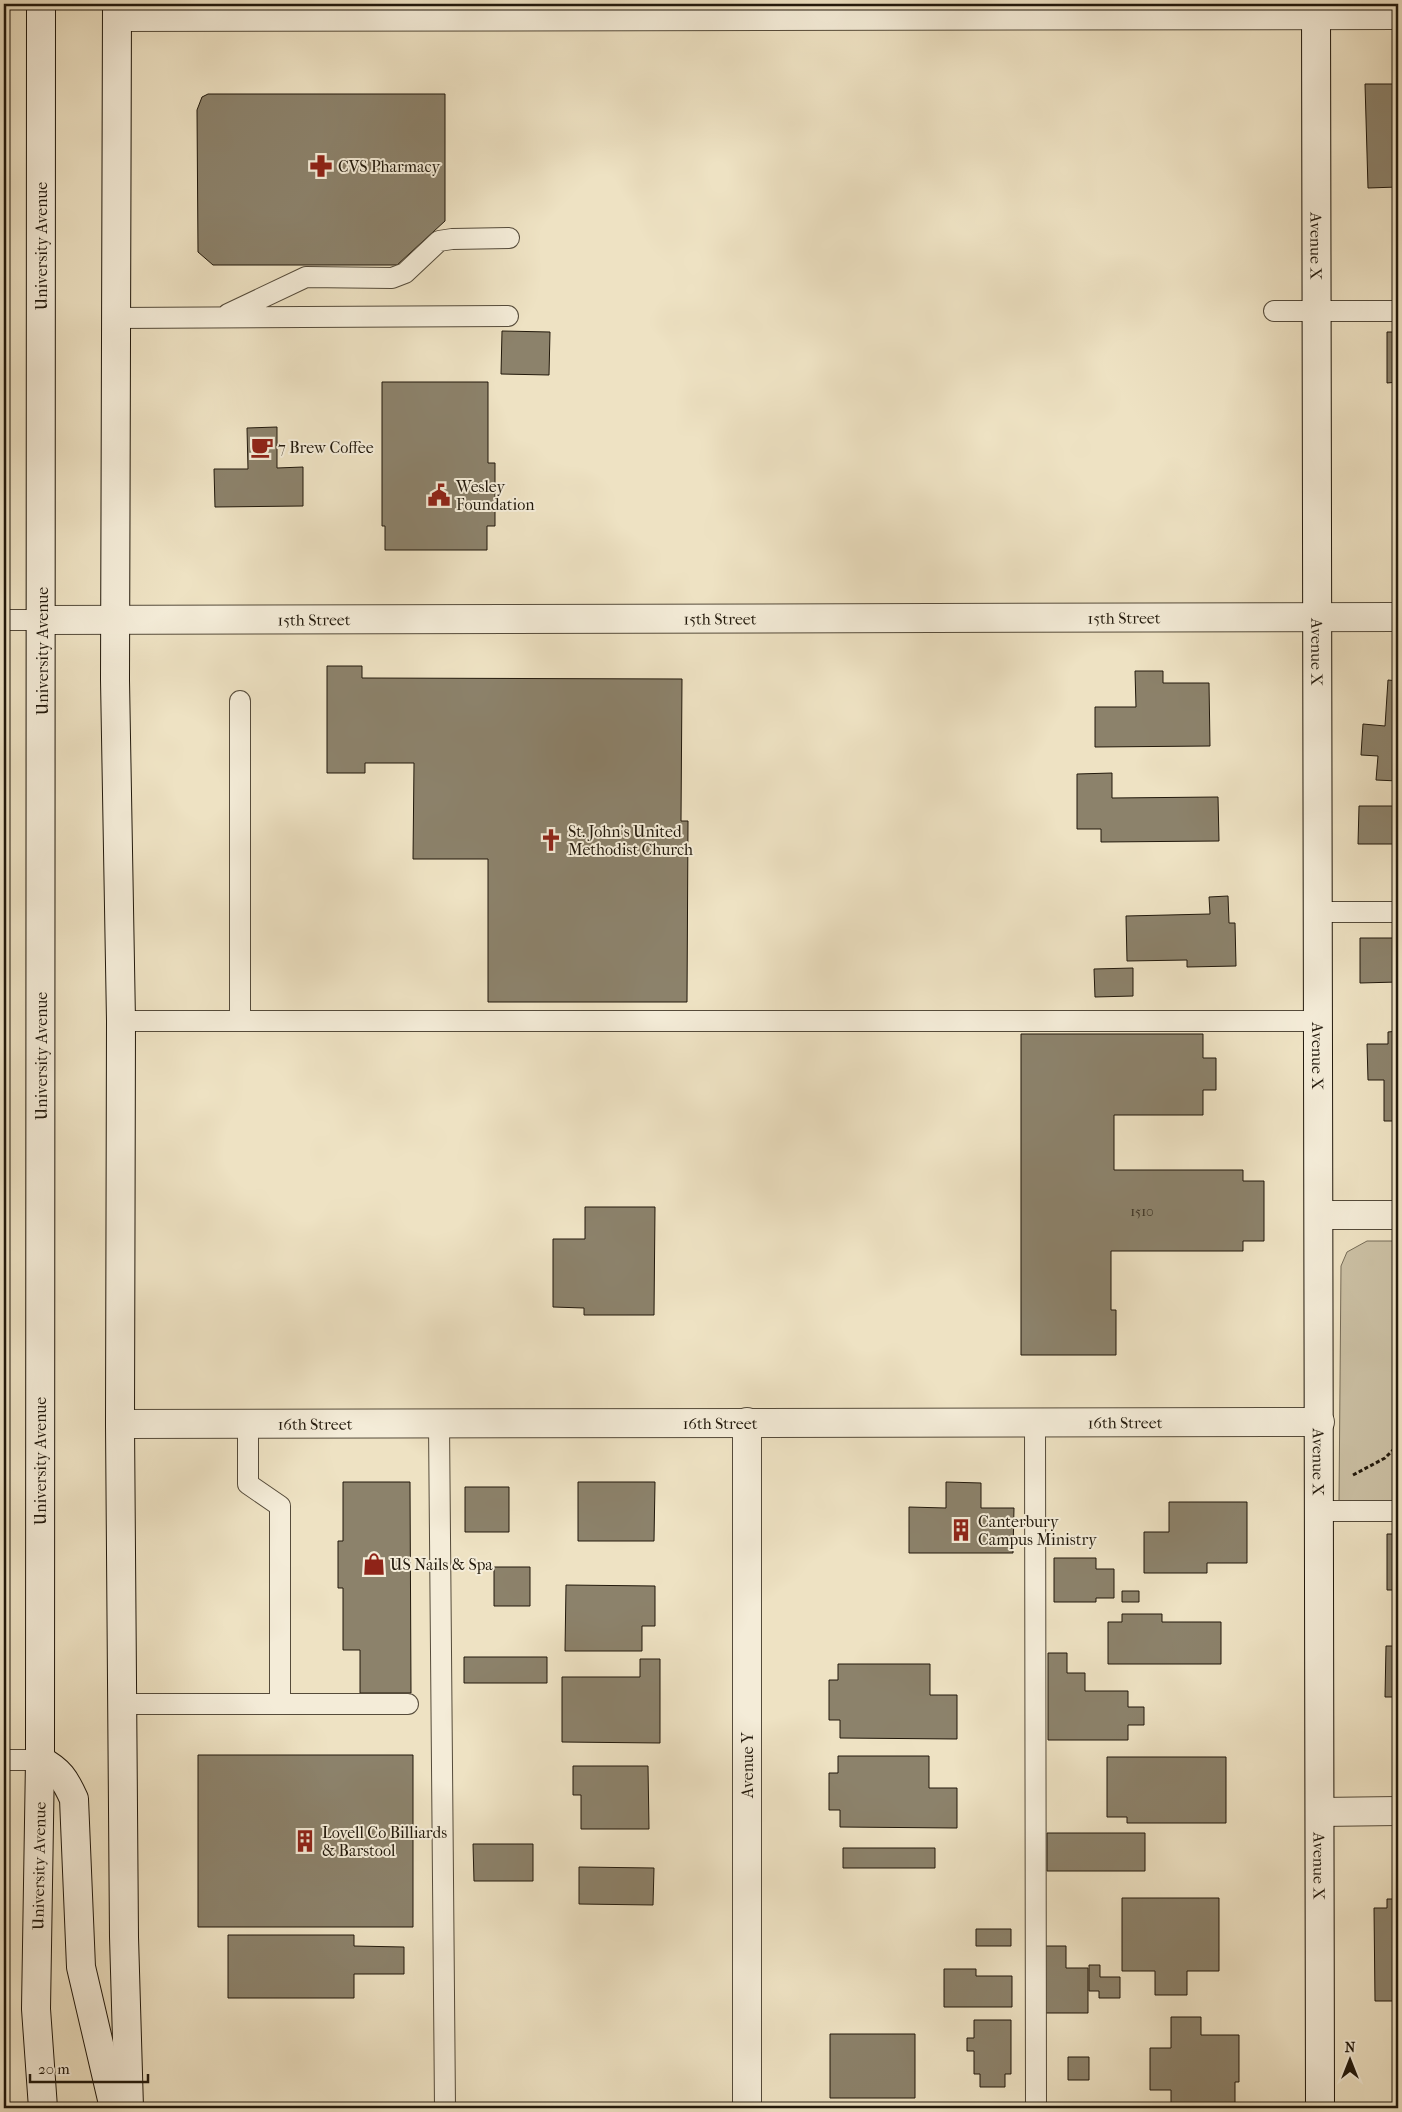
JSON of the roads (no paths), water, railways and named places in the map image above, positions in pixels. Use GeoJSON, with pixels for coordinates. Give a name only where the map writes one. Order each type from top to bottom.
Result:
{"type":"FeatureCollection","features":[{"type":"Feature","properties":{"kind":"street","name":"University Avenue"},"geometry":{"type":"LineString","coordinates":[[41,4],[40,1760],[36,2009],[43,2108]]}},
{"type":"Feature","properties":{"kind":"street"},"geometry":{"type":"LineString","coordinates":[[129,2108],[124,1937],[120,1424],[121,1021],[115,620],[117,10],[1316,9],[1398,15]]}},
{"type":"Feature","properties":{"kind":"street","name":"Avenue X"},"geometry":{"type":"LineString","coordinates":[[1316,9],[1320,1215],[1320,2108]]}},
{"type":"Feature","properties":{"kind":"street","name":"15th Street"},"geometry":{"type":"LineString","coordinates":[[42,620],[1398,617]]}},
{"type":"Feature","properties":{"kind":"street"},"geometry":{"type":"LineString","coordinates":[[1320,1215],[1398,1215]]}},
{"type":"Feature","properties":{"kind":"street","name":"Avenue Y"},"geometry":{"type":"LineString","coordinates":[[746,1422],[747,2108]]}},
{"type":"Feature","properties":{"kind":"street","name":"16th Street"},"geometry":{"type":"LineString","coordinates":[[120,1424],[1320,1422]]}},
{"type":"Feature","properties":{"kind":"street"},"geometry":{"type":"LineString","coordinates":[[40,1760],[57,1769],[65,1780],[74,1799],[81,1967],[114,2108]]}},
{"type":"Feature","properties":{"kind":"street"},"geometry":{"type":"LineString","coordinates":[[1320,1812],[1398,1812]]}},
{"type":"Feature","properties":{"kind":"lane"},"geometry":{"type":"LineString","coordinates":[[222,318],[306,277],[392,278],[405,273],[439,241],[509,238]]}},
{"type":"Feature","properties":{"kind":"lane"},"geometry":{"type":"LineString","coordinates":[[1274,311],[1398,311]]}},
{"type":"Feature","properties":{"kind":"lane"},"geometry":{"type":"LineString","coordinates":[[116,318],[508,316]]}},
{"type":"Feature","properties":{"kind":"lane"},"geometry":{"type":"LineString","coordinates":[[4,620],[42,620]]}},
{"type":"Feature","properties":{"kind":"lane"},"geometry":{"type":"LineString","coordinates":[[240,701],[240,1021]]}},
{"type":"Feature","properties":{"kind":"lane"},"geometry":{"type":"LineString","coordinates":[[1319,912],[1398,912]]}},
{"type":"Feature","properties":{"kind":"lane"},"geometry":{"type":"LineString","coordinates":[[121,1021],[1319,1021]]}},
{"type":"Feature","properties":{"kind":"lane"},"geometry":{"type":"LineString","coordinates":[[1035,1422],[1036,2108]]}},
{"type":"Feature","properties":{"kind":"lane"},"geometry":{"type":"LineString","coordinates":[[248,1423],[248,1484],[280,1506],[280,1704]]}},
{"type":"Feature","properties":{"kind":"lane"},"geometry":{"type":"LineString","coordinates":[[439,1423],[445,2108]]}},
{"type":"Feature","properties":{"kind":"lane"},"geometry":{"type":"LineString","coordinates":[[1320,1501],[1398,1512]]}},
{"type":"Feature","properties":{"kind":"lane"},"geometry":{"type":"LineString","coordinates":[[122,1704],[408,1704]]}},
{"type":"Feature","properties":{"kind":"lane"},"geometry":{"type":"LineString","coordinates":[[4,1760],[40,1760]]}},
{"type":"Feature","properties":{"kind":"place","name":"CVS Pharmacy"},"geometry":{"type":"Point","coordinates":[321,166]}},
{"type":"Feature","properties":{"kind":"place","name":"7 Brew Coffee"},"geometry":{"type":"Point","coordinates":[262,447]}},
{"type":"Feature","properties":{"kind":"place","name":"Wesley Foundation"},"geometry":{"type":"Point","coordinates":[439,495]}},
{"type":"Feature","properties":{"kind":"place","name":"St. John's United Methodist Church"},"geometry":{"type":"Point","coordinates":[551,840]}},
{"type":"Feature","properties":{"kind":"place","name":"Canterbury Campus Ministry"},"geometry":{"type":"Point","coordinates":[961,1530]}},
{"type":"Feature","properties":{"kind":"place","name":"US Nails & Spa"},"geometry":{"type":"Point","coordinates":[374,1564]}},
{"type":"Feature","properties":{"kind":"place","name":"Lovell Co Billiards & Barstool"},"geometry":{"type":"Point","coordinates":[305,1841]}}]}
